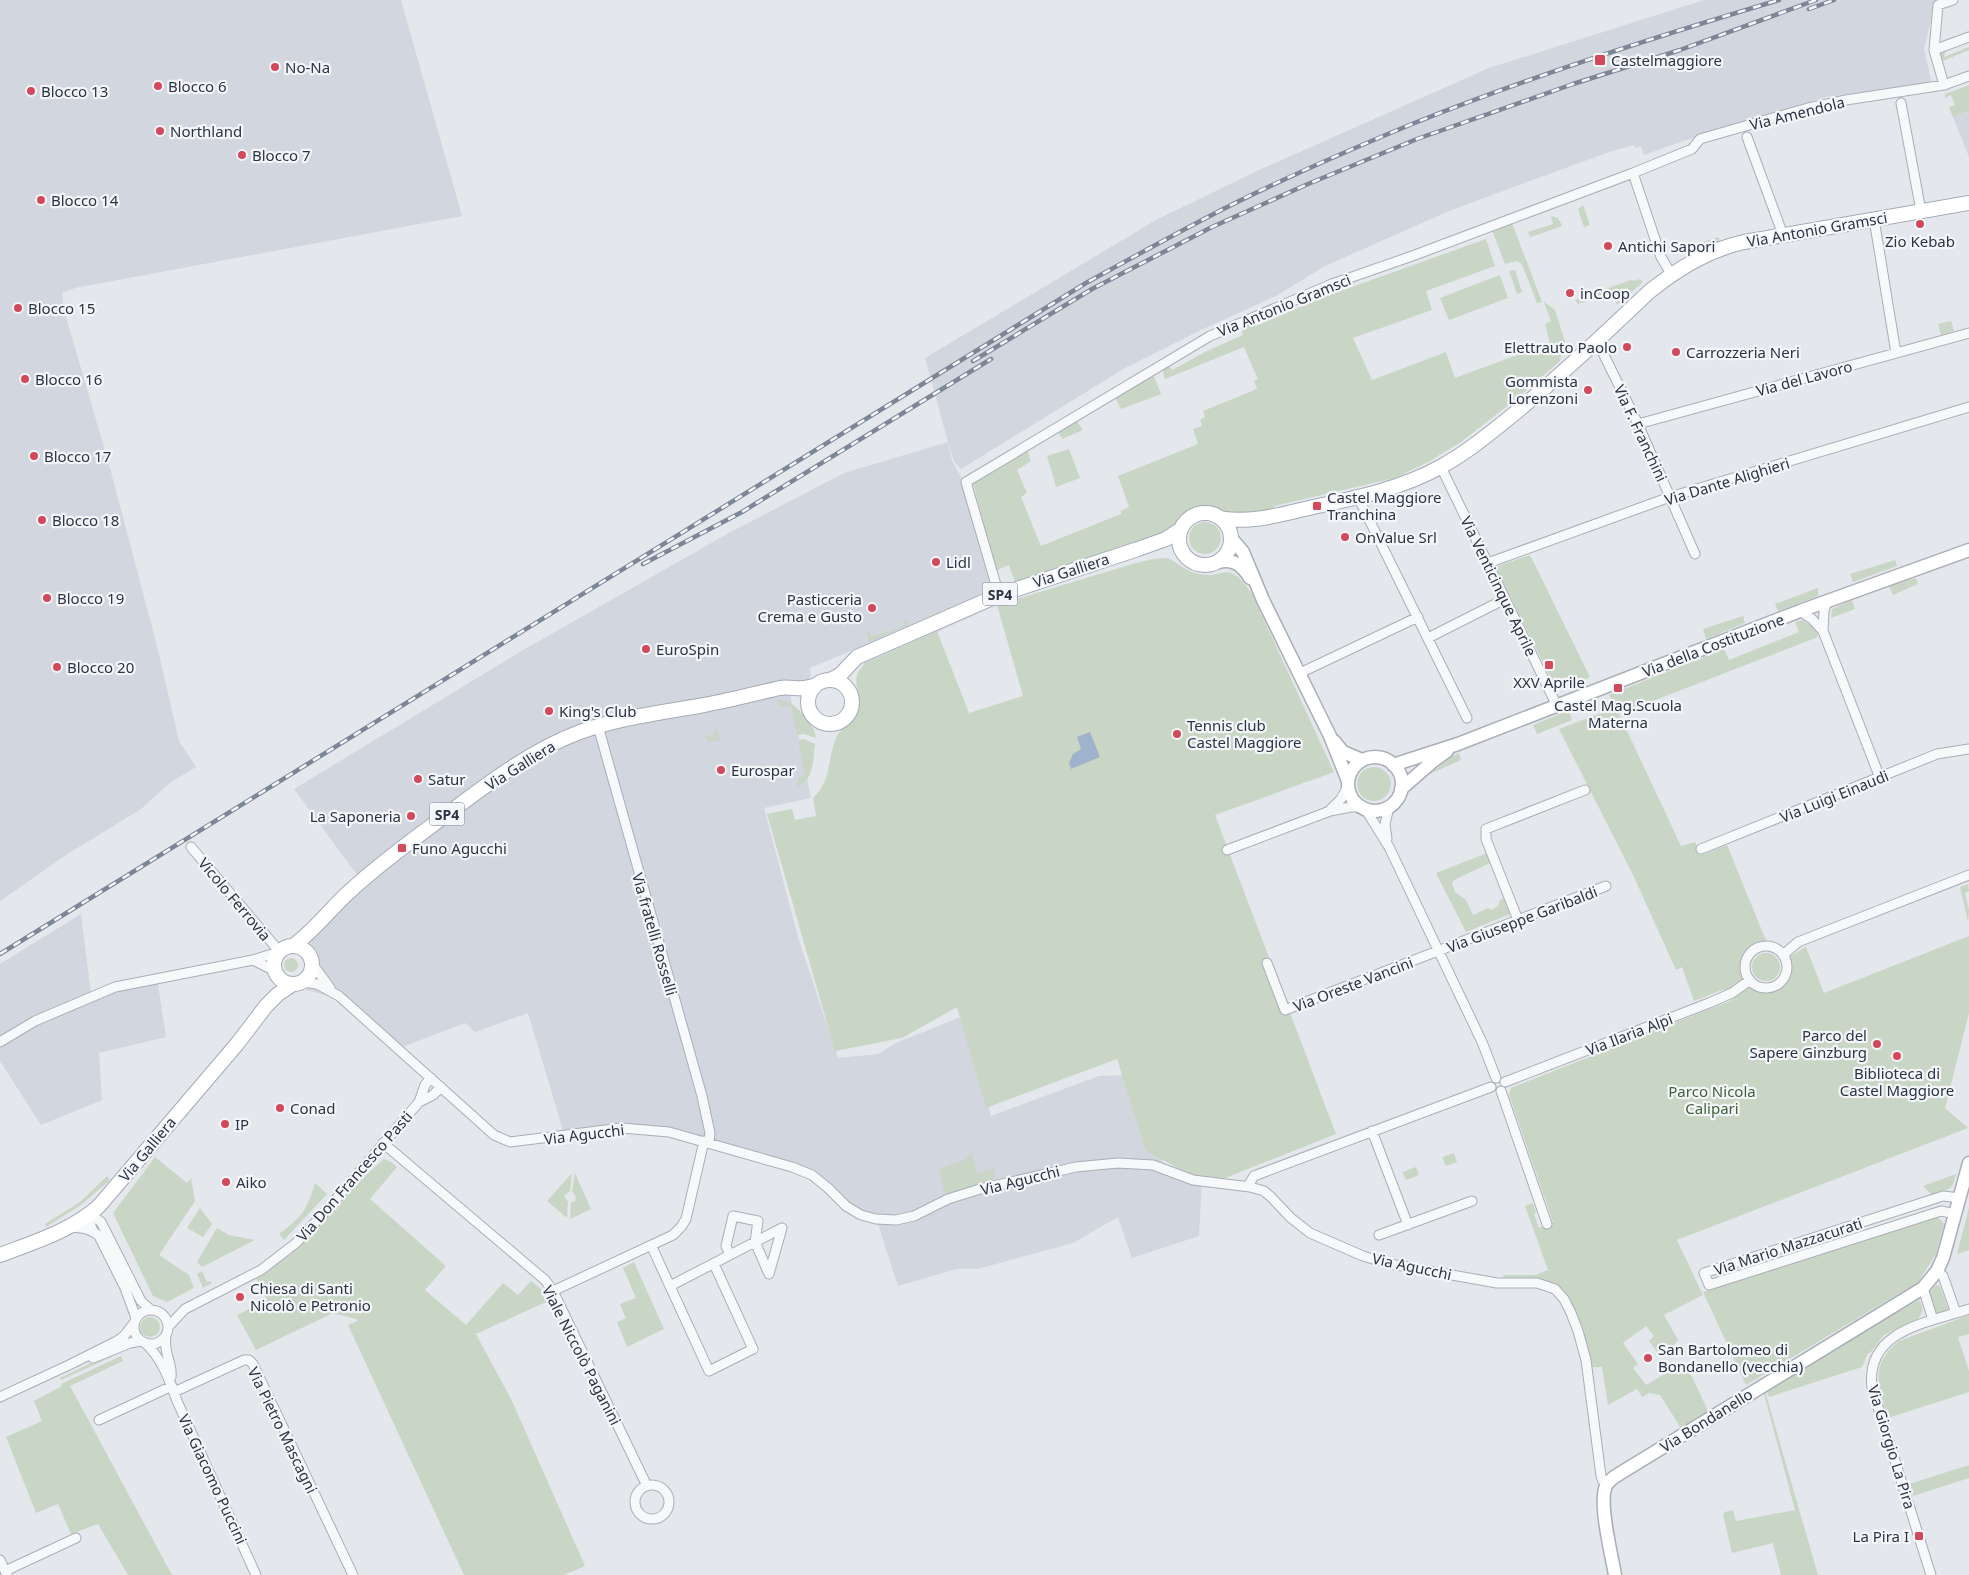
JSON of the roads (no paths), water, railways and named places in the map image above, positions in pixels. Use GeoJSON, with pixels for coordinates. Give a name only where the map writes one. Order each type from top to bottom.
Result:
{"type":"FeatureCollection","features":[{"type":"Feature","properties":{"kind":"main road","name":"Via Antonio Gramsci"},"geometry":{"type":"LineString","coordinates":[[1220,518],[1232,520],[1256,519],[1358,497],[1411,480],[1441,467],[1515,413],[1671,274],[1714,250],[1783,235],[1969,203]]}},
{"type":"Feature","properties":{"kind":"main road","name":"SP4"},"geometry":{"type":"LineString","coordinates":[[1180,530],[1186,521],[1194,515],[1210,513],[1220,518]]}},
{"type":"Feature","properties":{"kind":"main road"},"geometry":{"type":"LineString","coordinates":[[1218,562],[1229,549],[1230,536],[1227,526],[1220,518]]}},
{"type":"Feature","properties":{"kind":"main road","name":"Via Antonio Gramsci"},"geometry":{"type":"LineString","coordinates":[[1230,536],[1233,529],[1256,519]]}},
{"type":"Feature","properties":{"kind":"main road","name":"Via Galliera"},"geometry":{"type":"LineString","coordinates":[[832,679],[840,675],[857,657],[868,654],[998,595],[1166,539],[1180,530]]}},
{"type":"Feature","properties":{"kind":"main road"},"geometry":{"type":"LineString","coordinates":[[1180,530],[1178,540],[1182,553]]}},
{"type":"Feature","properties":{"kind":"main road","name":"Via Galliera"},"geometry":{"type":"LineString","coordinates":[[1138,549],[1164,548],[1182,553]]}},
{"type":"Feature","properties":{"kind":"main road","name":"SP4"},"geometry":{"type":"LineString","coordinates":[[1182,553],[1198,564],[1205,565],[1218,562]]}},
{"type":"Feature","properties":{"kind":"main road","name":"Via Galliera"},"geometry":{"type":"LineString","coordinates":[[849,690],[852,674],[856,666],[868,654]]}},
{"type":"Feature","properties":{"kind":"main road"},"geometry":{"type":"LineString","coordinates":[[832,679],[842,682],[849,690],[853,699],[852,709],[846,717],[838,723],[828,724],[819,721],[809,710],[808,695],[813,686],[821,681],[832,679]]}},
{"type":"Feature","properties":{"kind":"main road","name":"Via Galliera"},"geometry":{"type":"LineString","coordinates":[[293,946],[315,929],[350,891],[370,874],[483,788],[563,739],[598,726],[770,692],[784,687],[798,690],[813,686]]}},
{"type":"Feature","properties":{"kind":"main road","name":"Via Galliera"},"geometry":{"type":"LineString","coordinates":[[770,692],[796,698],[809,710]]}},
{"type":"Feature","properties":{"kind":"main road"},"geometry":{"type":"LineString","coordinates":[[311,961],[303,949],[293,946],[285,947],[279,952],[274,962],[275,972],[284,981],[297,983],[308,976],[311,961],[311,944],[315,929]]}},
{"type":"Feature","properties":{"kind":"main road","name":"Via Galliera"},"geometry":{"type":"LineString","coordinates":[[266,1006],[275,972]]}},
{"type":"Feature","properties":{"kind":"main road","name":"Via Galliera"},"geometry":{"type":"LineString","coordinates":[[0,1255],[53,1235],[97,1214],[266,1006],[278,994],[297,983]]}},
{"type":"Feature","properties":{"kind":"street"},"geometry":{"type":"LineString","coordinates":[[1944,85],[1934,50],[1938,6],[1953,0]]}},
{"type":"Feature","properties":{"kind":"street"},"geometry":{"type":"LineString","coordinates":[[1934,50],[1969,37]]}},
{"type":"Feature","properties":{"kind":"street","name":"Via Amendola"},"geometry":{"type":"LineString","coordinates":[[1633,173],[1692,150],[1700,139],[1808,108],[1846,100],[1944,85],[1969,76]]}},
{"type":"Feature","properties":{"kind":"street"},"geometry":{"type":"LineString","coordinates":[[1901,103],[1921,210]]}},
{"type":"Feature","properties":{"kind":"street"},"geometry":{"type":"LineString","coordinates":[[1747,137],[1783,235]]}},
{"type":"Feature","properties":{"kind":"street"},"geometry":{"type":"LineString","coordinates":[[1633,173],[1661,257],[1671,274]]}},
{"type":"Feature","properties":{"kind":"street","name":"Via Antonio Gramsci"},"geometry":{"type":"LineString","coordinates":[[998,595],[966,482],[1210,336],[1332,284],[1415,255],[1633,173]]}},
{"type":"Feature","properties":{"kind":"street"},"geometry":{"type":"LineString","coordinates":[[1874,219],[1896,353]]}},
{"type":"Feature","properties":{"kind":"street","name":"Via del Lavoro"},"geometry":{"type":"LineString","coordinates":[[1638,424],[1969,333]]}},
{"type":"Feature","properties":{"kind":"street","name":"Via F. Franchini"},"geometry":{"type":"LineString","coordinates":[[1597,341],[1638,424],[1695,554]]}},
{"type":"Feature","properties":{"kind":"street","name":"Via Dante Alighieri"},"geometry":{"type":"LineString","coordinates":[[1488,564],[1670,497],[1969,407]]}},
{"type":"Feature","properties":{"kind":"street","name":"Via Venticinque Aprile"},"geometry":{"type":"LineString","coordinates":[[1441,467],[1557,706]]}},
{"type":"Feature","properties":{"kind":"street"},"geometry":{"type":"LineString","coordinates":[[1358,497],[1467,718]]}},
{"type":"Feature","properties":{"kind":"street"},"geometry":{"type":"LineString","coordinates":[[1230,536],[1243,552],[1263,600],[1330,736],[1348,783],[1350,796],[1364,809],[1389,847],[1482,1042],[1500,1084],[1547,1224]]}},
{"type":"Feature","properties":{"kind":"street","name":"Via della Costituzione"},"geometry":{"type":"LineString","coordinates":[[1393,764],[1458,744],[1827,601],[1969,550]]}},
{"type":"Feature","properties":{"kind":"street"},"geometry":{"type":"LineString","coordinates":[[1218,562],[1232,561],[1243,568],[1263,600]]}},
{"type":"Feature","properties":{"kind":"street"},"geometry":{"type":"LineString","coordinates":[[1428,638],[1505,599]]}},
{"type":"Feature","properties":{"kind":"street"},"geometry":{"type":"LineString","coordinates":[[1823,631],[1824,610],[1827,601]]}},
{"type":"Feature","properties":{"kind":"street"},"geometry":{"type":"LineString","coordinates":[[1800,612],[1812,619],[1823,631],[1880,778]]}},
{"type":"Feature","properties":{"kind":"street"},"geometry":{"type":"LineString","coordinates":[[1300,673],[1418,617]]}},
{"type":"Feature","properties":{"kind":"street","name":"Via fratelli Rosselli"},"geometry":{"type":"LineString","coordinates":[[553,1291],[673,1235],[681,1227],[686,1219],[706,1141],[710,1133],[702,1096],[598,726]]}},
{"type":"Feature","properties":{"kind":"street"},"geometry":{"type":"LineString","coordinates":[[1330,736],[1343,752],[1362,760]]}},
{"type":"Feature","properties":{"kind":"street","name":"Via della Costituzione"},"geometry":{"type":"LineString","coordinates":[[1401,789],[1432,762],[1458,744]]}},
{"type":"Feature","properties":{"kind":"street","name":"Via Luigi Einaudi"},"geometry":{"type":"LineString","coordinates":[[1701,849],[1937,754],[1969,749]]}},
{"type":"Feature","properties":{"kind":"street"},"geometry":{"type":"LineString","coordinates":[[1227,850],[1330,810],[1351,807],[1375,811],[1389,807],[1396,802],[1401,789],[1400,776],[1393,764],[1381,758],[1362,760],[1352,769],[1341,799],[1330,810]]}},
{"type":"Feature","properties":{"kind":"street"},"geometry":{"type":"LineString","coordinates":[[1518,920],[1486,839],[1486,829],[1585,790]]}},
{"type":"Feature","properties":{"kind":"street"},"geometry":{"type":"LineString","coordinates":[[1389,807],[1385,824],[1389,847]]}},
{"type":"Feature","properties":{"kind":"street","name":"Vicolo Ferrovia"},"geometry":{"type":"LineString","coordinates":[[191,847],[279,952]]}},
{"type":"Feature","properties":{"kind":"street"},"geometry":{"type":"LineString","coordinates":[[1783,955],[1798,942],[1969,875]]}},
{"type":"Feature","properties":{"kind":"street","name":"Via Giuseppe Garibaldi"},"geometry":{"type":"LineString","coordinates":[[1439,951],[1606,886]]}},
{"type":"Feature","properties":{"kind":"street"},"geometry":{"type":"LineString","coordinates":[[1762,946],[1768,946],[1778,950],[1783,955],[1786,969],[1779,982],[1768,987],[1761,987],[1750,980],[1745,968],[1748,956],[1752,951],[1762,946]]}},
{"type":"Feature","properties":{"kind":"street","name":"Via Oreste Vancini"},"geometry":{"type":"LineString","coordinates":[[1267,963],[1285,1010],[1439,951]]}},
{"type":"Feature","properties":{"kind":"street"},"geometry":{"type":"LineString","coordinates":[[0,1042],[34,1021],[115,986],[253,960],[279,952]]}},
{"type":"Feature","properties":{"kind":"street"},"geometry":{"type":"LineString","coordinates":[[253,960],[275,972]]}},
{"type":"Feature","properties":{"kind":"street"},"geometry":{"type":"LineString","coordinates":[[311,961],[333,992]]}},
{"type":"Feature","properties":{"kind":"street","name":"Via Ilaria Alpi"},"geometry":{"type":"LineString","coordinates":[[1500,1084],[1709,1003],[1732,993],[1750,980]]}},
{"type":"Feature","properties":{"kind":"street"},"geometry":{"type":"LineString","coordinates":[[297,983],[317,984],[333,992]]}},
{"type":"Feature","properties":{"kind":"street","name":"Via Agucchi"},"geometry":{"type":"LineString","coordinates":[[333,992],[494,1135],[510,1142],[622,1128],[669,1132],[792,1167],[812,1175],[846,1206],[861,1215],[876,1219],[896,1220],[914,1216],[948,1199],[980,1189],[1076,1166],[1118,1163],[1153,1165],[1193,1180],[1248,1186],[1264,1191],[1300,1226],[1310,1233],[1363,1256],[1390,1264],[1497,1284],[1537,1283],[1548,1285],[1556,1290],[1564,1299],[1578,1331],[1586,1360],[1601,1476],[1606,1485]]}},
{"type":"Feature","properties":{"kind":"street","name":"Via Don Francesco Pasti"},"geometry":{"type":"LineString","coordinates":[[155,1310],[174,1312],[185,1309],[261,1270],[282,1255],[324,1213],[418,1102],[430,1078]]}},
{"type":"Feature","properties":{"kind":"street"},"geometry":{"type":"LineString","coordinates":[[1248,1186],[1254,1176],[1491,1087],[1492,1080],[1500,1084]]}},
{"type":"Feature","properties":{"kind":"street","name":"Via Don Francesco Pasti"},"geometry":{"type":"LineString","coordinates":[[418,1102],[434,1094],[441,1087]]}},
{"type":"Feature","properties":{"kind":"street"},"geometry":{"type":"LineString","coordinates":[[1372,1131],[1408,1225]]}},
{"type":"Feature","properties":{"kind":"street","name":"Viale Niccolò Paganini"},"geometry":{"type":"LineString","coordinates":[[383,1143],[545,1280],[553,1291],[647,1486]]}},
{"type":"Feature","properties":{"kind":"street","name":"Via Bondanello"},"geometry":{"type":"LineString","coordinates":[[1606,1485],[1618,1474],[1923,1288],[1937,1271],[1948,1246],[1969,1162]]}},
{"type":"Feature","properties":{"kind":"street","name":"Via Mario Mazzacurati"},"geometry":{"type":"LineString","coordinates":[[1956,1214],[1941,1211],[1708,1285],[1704,1273],[1944,1196],[1960,1198]]}},
{"type":"Feature","properties":{"kind":"street"},"geometry":{"type":"LineString","coordinates":[[1379,1235],[1472,1201]]}},
{"type":"Feature","properties":{"kind":"street"},"geometry":{"type":"LineString","coordinates":[[69,1365],[85,1362],[130,1342],[149,1344],[158,1342],[167,1331],[165,1316],[141,1301],[97,1214],[89,1221],[93,1231]]}},
{"type":"Feature","properties":{"kind":"street"},"geometry":{"type":"LineString","coordinates":[[670,1286],[714,1264],[730,1255],[755,1242],[782,1228],[769,1274],[755,1242],[758,1222],[733,1216],[726,1246],[730,1255]]}},
{"type":"Feature","properties":{"kind":"street"},"geometry":{"type":"LineString","coordinates":[[68,1227],[84,1228],[93,1231],[99,1236],[134,1308],[136,1335],[142,1342]]}},
{"type":"Feature","properties":{"kind":"street"},"geometry":{"type":"LineString","coordinates":[[651,1245],[709,1371],[753,1349],[714,1264]]}},
{"type":"Feature","properties":{"kind":"street"},"geometry":{"type":"LineString","coordinates":[[1937,1271],[1942,1276],[1956,1313]]}},
{"type":"Feature","properties":{"kind":"street"},"geometry":{"type":"LineString","coordinates":[[1923,1288],[1933,1320]]}},
{"type":"Feature","properties":{"kind":"street","name":"Via Don Francesco Pasti"},"geometry":{"type":"LineString","coordinates":[[167,1331],[185,1309]]}},
{"type":"Feature","properties":{"kind":"street","name":"Via Giorgio La Pira"},"geometry":{"type":"LineString","coordinates":[[1931,1575],[1879,1411],[1871,1379],[1875,1358],[1887,1341],[1903,1331],[1969,1309]]}},
{"type":"Feature","properties":{"kind":"street"},"geometry":{"type":"LineString","coordinates":[[0,1396],[69,1365],[116,1341],[124,1336],[142,1312],[155,1310]]}},
{"type":"Feature","properties":{"kind":"street","name":"Via Giacomo Puccini"},"geometry":{"type":"LineString","coordinates":[[167,1331],[164,1351],[172,1372],[172,1387]]}},
{"type":"Feature","properties":{"kind":"street","name":"Via Giacomo Puccini"},"geometry":{"type":"LineString","coordinates":[[142,1342],[157,1355],[256,1575]]}},
{"type":"Feature","properties":{"kind":"street","name":"Via Pietro Mascagni"},"geometry":{"type":"LineString","coordinates":[[99,1420],[172,1387],[244,1360],[249,1360],[253,1364],[353,1575]]}},
{"type":"Feature","properties":{"kind":"street"},"geometry":{"type":"LineString","coordinates":[[1606,1485],[1603,1498],[1604,1511],[1615,1575]]}},
{"type":"Feature","properties":{"kind":"street"},"geometry":{"type":"LineString","coordinates":[[0,1560],[6,1573],[76,1538]]}},
{"type":"Feature","properties":{"kind":"water"},"geometry":{"type":"Polygon","coordinates":[[[1090,732],[1100,757],[1071,769],[1069,763],[1073,754],[1081,749],[1077,737],[1090,732]]]}},
{"type":"Feature","properties":{"kind":"railway"},"geometry":{"type":"LineString","coordinates":[[0,954],[1086,283],[1176,234],[1231,205],[1308,169],[1457,106],[1594,58],[1779,0]]}},
{"type":"Feature","properties":{"kind":"railway"},"geometry":{"type":"LineString","coordinates":[[973,361],[1092,289],[1212,227],[1308,184],[1417,139],[1573,84],[1680,50],[1816,0]]}},
{"type":"Feature","properties":{"kind":"railway"},"geometry":{"type":"LineString","coordinates":[[1809,9],[1834,0]]}},
{"type":"Feature","properties":{"kind":"railway"},"geometry":{"type":"LineString","coordinates":[[643,564],[742,512],[991,359]]}},
{"type":"Feature","properties":{"kind":"place","name":"Castelmaggiore"},"geometry":{"type":"Point","coordinates":[1600,60]}},
{"type":"Feature","properties":{"kind":"place","name":"No-Na"},"geometry":{"type":"Point","coordinates":[275,67]}},
{"type":"Feature","properties":{"kind":"place","name":"Blocco 6"},"geometry":{"type":"Point","coordinates":[158,86]}},
{"type":"Feature","properties":{"kind":"place","name":"Blocco 13"},"geometry":{"type":"Point","coordinates":[31,91]}},
{"type":"Feature","properties":{"kind":"place","name":"Northland"},"geometry":{"type":"Point","coordinates":[160,131]}},
{"type":"Feature","properties":{"kind":"place","name":"Blocco 7"},"geometry":{"type":"Point","coordinates":[242,155]}},
{"type":"Feature","properties":{"kind":"place","name":"Blocco 14"},"geometry":{"type":"Point","coordinates":[41,200]}},
{"type":"Feature","properties":{"kind":"place","name":"Zio Kebab"},"geometry":{"type":"Point","coordinates":[1920,224]}},
{"type":"Feature","properties":{"kind":"place","name":"Antichi Sapori"},"geometry":{"type":"Point","coordinates":[1608,246]}},
{"type":"Feature","properties":{"kind":"place","name":"inCoop"},"geometry":{"type":"Point","coordinates":[1570,293]}},
{"type":"Feature","properties":{"kind":"place","name":"Blocco 15"},"geometry":{"type":"Point","coordinates":[18,308]}},
{"type":"Feature","properties":{"kind":"place","name":"Elettrauto Paolo"},"geometry":{"type":"Point","coordinates":[1627,347]}},
{"type":"Feature","properties":{"kind":"place","name":"Carrozzeria Neri"},"geometry":{"type":"Point","coordinates":[1676,352]}},
{"type":"Feature","properties":{"kind":"place","name":"Blocco 16"},"geometry":{"type":"Point","coordinates":[25,379]}},
{"type":"Feature","properties":{"kind":"place","name":"Gommista Lorenzoni"},"geometry":{"type":"Point","coordinates":[1588,390]}},
{"type":"Feature","properties":{"kind":"place","name":"Blocco 17"},"geometry":{"type":"Point","coordinates":[34,456]}},
{"type":"Feature","properties":{"kind":"place","name":"Castel Maggiore Tranchina"},"geometry":{"type":"Point","coordinates":[1317,506]}},
{"type":"Feature","properties":{"kind":"place","name":"Blocco 18"},"geometry":{"type":"Point","coordinates":[42,520]}},
{"type":"Feature","properties":{"kind":"place","name":"OnValue Srl"},"geometry":{"type":"Point","coordinates":[1345,537]}},
{"type":"Feature","properties":{"kind":"place","name":"Lidl"},"geometry":{"type":"Point","coordinates":[936,562]}},
{"type":"Feature","properties":{"kind":"place","name":"Blocco 19"},"geometry":{"type":"Point","coordinates":[47,598]}},
{"type":"Feature","properties":{"kind":"place","name":"Pasticceria Crema e Gusto"},"geometry":{"type":"Point","coordinates":[872,608]}},
{"type":"Feature","properties":{"kind":"place","name":"EuroSpin"},"geometry":{"type":"Point","coordinates":[646,649]}},
{"type":"Feature","properties":{"kind":"place","name":"XXV Aprile"},"geometry":{"type":"Point","coordinates":[1549,665]}},
{"type":"Feature","properties":{"kind":"place","name":"Blocco 20"},"geometry":{"type":"Point","coordinates":[57,667]}},
{"type":"Feature","properties":{"kind":"place","name":"Castel Mag.Scuola Materna"},"geometry":{"type":"Point","coordinates":[1618,688]}},
{"type":"Feature","properties":{"kind":"place","name":"King's Club"},"geometry":{"type":"Point","coordinates":[549,711]}},
{"type":"Feature","properties":{"kind":"place","name":"Tennis club Castel Maggiore"},"geometry":{"type":"Point","coordinates":[1177,734]}},
{"type":"Feature","properties":{"kind":"place","name":"Eurospar"},"geometry":{"type":"Point","coordinates":[721,770]}},
{"type":"Feature","properties":{"kind":"place","name":"Satur"},"geometry":{"type":"Point","coordinates":[418,779]}},
{"type":"Feature","properties":{"kind":"place","name":"La Saponeria"},"geometry":{"type":"Point","coordinates":[411,816]}},
{"type":"Feature","properties":{"kind":"place","name":"Funo Agucchi"},"geometry":{"type":"Point","coordinates":[402,848]}},
{"type":"Feature","properties":{"kind":"place","name":"Parco del Sapere Ginzburg"},"geometry":{"type":"Point","coordinates":[1877,1044]}},
{"type":"Feature","properties":{"kind":"place","name":"Biblioteca di Castel Maggiore"},"geometry":{"type":"Point","coordinates":[1897,1056]}},
{"type":"Feature","properties":{"kind":"place","name":"Conad"},"geometry":{"type":"Point","coordinates":[280,1108]}},
{"type":"Feature","properties":{"kind":"place","name":"IP"},"geometry":{"type":"Point","coordinates":[225,1124]}},
{"type":"Feature","properties":{"kind":"place","name":"Aiko"},"geometry":{"type":"Point","coordinates":[226,1182]}},
{"type":"Feature","properties":{"kind":"place","name":"Chiesa di Santi Nicolò e Petronio"},"geometry":{"type":"Point","coordinates":[240,1297]}},
{"type":"Feature","properties":{"kind":"place","name":"San Bartolomeo di Bondanello (vecchia)"},"geometry":{"type":"Point","coordinates":[1648,1358]}},
{"type":"Feature","properties":{"kind":"place","name":"La Pira I"},"geometry":{"type":"Point","coordinates":[1919,1536]}},
{"type":"Feature","properties":{"kind":"park label","name":"Parco Nicola Calipari"},"geometry":{"type":"Point","coordinates":[1712,1100]}}]}
